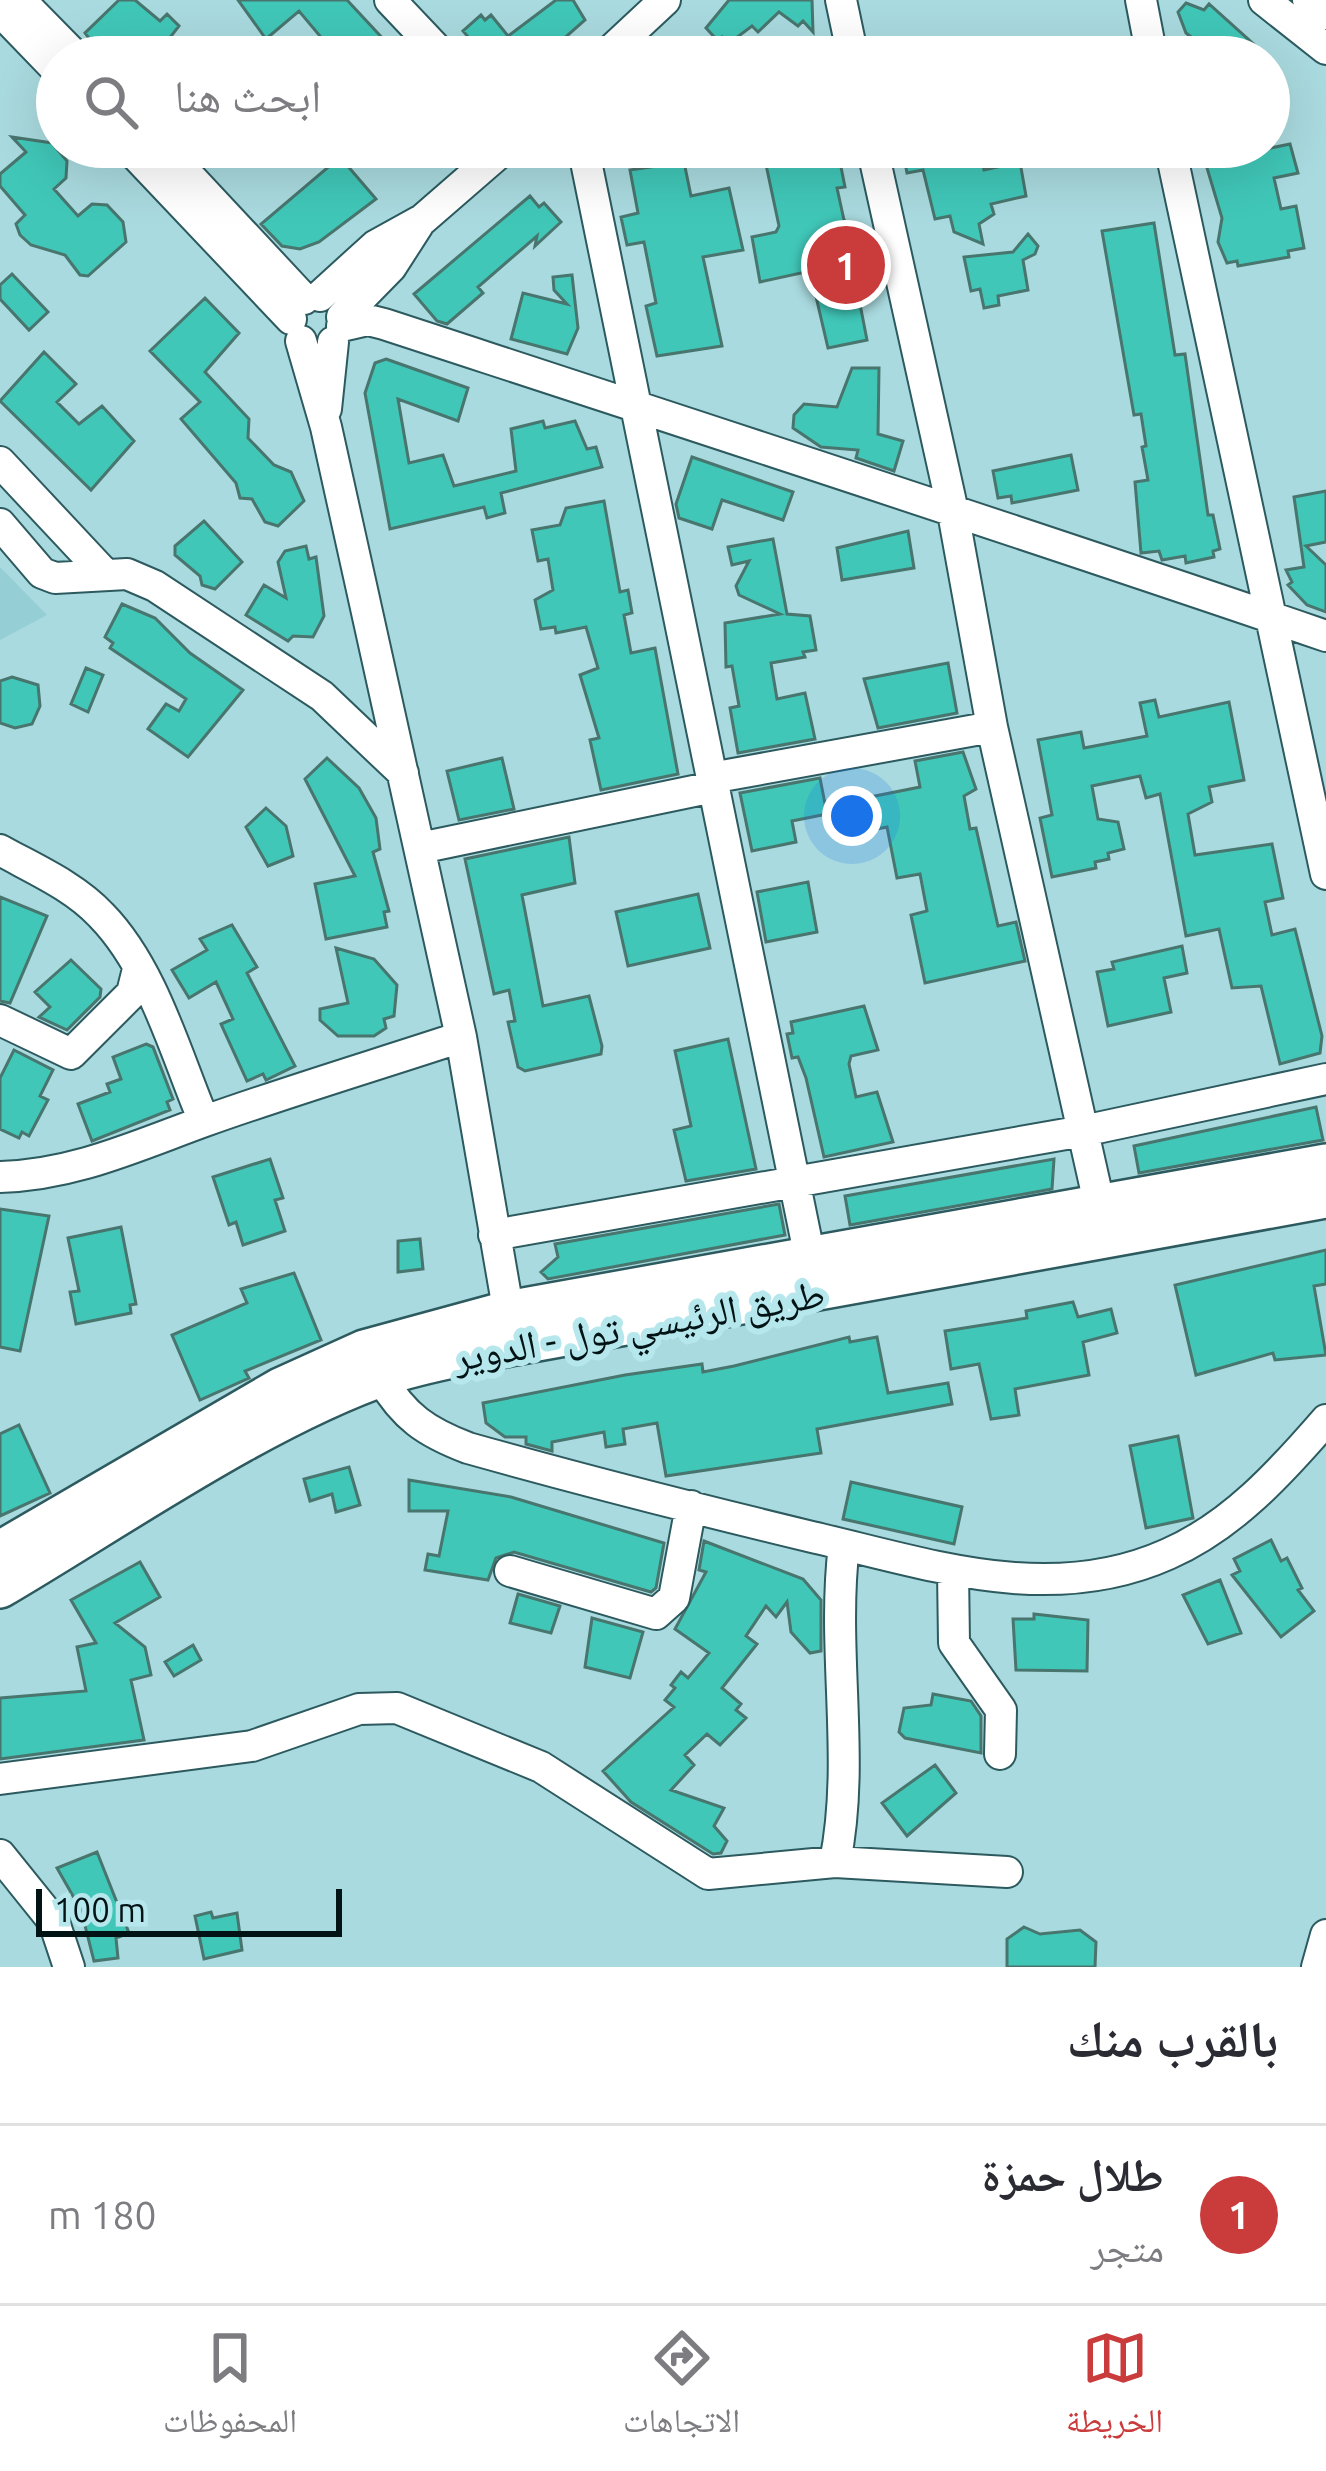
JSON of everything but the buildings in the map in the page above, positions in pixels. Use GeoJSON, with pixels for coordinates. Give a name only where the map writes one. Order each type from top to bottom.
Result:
{"type":"FeatureCollection","features":[{"type":"Feature","properties":{"kind":"main road","name":"طريق الرئيسي تول - الدوير"},"geometry":{"type":"LineString","coordinates":[[0,1551],[280,1388],[364,1350],[1103,1222],[1326,1164]]}},
{"type":"Feature","properties":{"kind":"main road","name":"طريق الرئيسي تول - الدوير"},"geometry":{"type":"LineString","coordinates":[[0,1588],[234,1451],[381,1378],[511,1328],[810,1258],[1326,1198]]}},
{"type":"Feature","properties":{"kind":"street"},"geometry":{"type":"LineString","coordinates":[[20,0],[55,36]]}},
{"type":"Feature","properties":{"kind":"street"},"geometry":{"type":"LineString","coordinates":[[390,0],[424,36]]}},
{"type":"Feature","properties":{"kind":"street"},"geometry":{"type":"LineString","coordinates":[[626,36],[664,0]]}},
{"type":"Feature","properties":{"kind":"street"},"geometry":{"type":"LineString","coordinates":[[841,0],[849,36]]}},
{"type":"Feature","properties":{"kind":"street"},"geometry":{"type":"LineString","coordinates":[[1142,0],[1148,36]]}},
{"type":"Feature","properties":{"kind":"street"},"geometry":{"type":"LineString","coordinates":[[1308,0],[1326,14]]}},
{"type":"Feature","properties":{"kind":"street"},"geometry":{"type":"LineString","coordinates":[[1268,1],[1326,49]]}},
{"type":"Feature","properties":{"kind":"street"},"geometry":{"type":"LineString","coordinates":[[0,11],[36,48]]}},
{"type":"Feature","properties":{"kind":"street"},"geometry":{"type":"LineString","coordinates":[[151,168],[319,320],[384,324],[952,507],[1097,562],[1326,636]]}},
{"type":"Feature","properties":{"kind":"street"},"geometry":{"type":"LineString","coordinates":[[181,168],[319,320],[326,428],[461,1037],[511,1328]]}},
{"type":"Feature","properties":{"kind":"street"},"geometry":{"type":"LineString","coordinates":[[319,320],[375,246],[422,220],[482,168]]}},
{"type":"Feature","properties":{"kind":"street"},"geometry":{"type":"LineString","coordinates":[[587,168],[810,1258]]}},
{"type":"Feature","properties":{"kind":"street"},"geometry":{"type":"LineString","coordinates":[[877,168],[952,507],[992,727],[1103,1222]]}},
{"type":"Feature","properties":{"kind":"street"},"geometry":{"type":"LineString","coordinates":[[1175,168],[1326,874]]}},
{"type":"Feature","properties":{"kind":"street"},"geometry":{"type":"LineString","coordinates":[[0,462],[103,572]]}},
{"type":"Feature","properties":{"kind":"street"},"geometry":{"type":"LineString","coordinates":[[0,524],[42,572],[55,578],[103,572],[127,574],[155,586],[322,696],[403,773]]}},
{"type":"Feature","properties":{"kind":"street"},"geometry":{"type":"LineString","coordinates":[[420,848],[992,727]]}},
{"type":"Feature","properties":{"kind":"street"},"geometry":{"type":"LineString","coordinates":[[0,850],[72,891],[104,918],[138,969],[204,1121]]}},
{"type":"Feature","properties":{"kind":"street"},"geometry":{"type":"LineString","coordinates":[[0,878],[72,891]]}},
{"type":"Feature","properties":{"kind":"street"},"geometry":{"type":"LineString","coordinates":[[0,1020],[71,1054],[132,993],[138,969]]}},
{"type":"Feature","properties":{"kind":"street"},"geometry":{"type":"LineString","coordinates":[[0,1178],[78,1168],[204,1121],[461,1037]]}},
{"type":"Feature","properties":{"kind":"street"},"geometry":{"type":"LineString","coordinates":[[494,1234],[1083,1131],[1326,1079]]}},
{"type":"Feature","properties":{"kind":"street"},"geometry":{"type":"LineString","coordinates":[[381,1378],[406,1416],[428,1432],[589,1483],[952,1571],[1052,1580],[1165,1556],[1243,1506],[1326,1420]]}},
{"type":"Feature","properties":{"kind":"street"},"geometry":{"type":"LineString","coordinates":[[510,1571],[656,1613],[674,1598],[691,1506]]}},
{"type":"Feature","properties":{"kind":"street"},"geometry":{"type":"LineString","coordinates":[[835,1862],[846,1811],[837,1628],[844,1545]]}},
{"type":"Feature","properties":{"kind":"street"},"geometry":{"type":"LineString","coordinates":[[952,1571],[954,1643],[1001,1710],[1000,1754]]}},
{"type":"Feature","properties":{"kind":"street"},"geometry":{"type":"LineString","coordinates":[[0,1779],[252,1746],[359,1709],[398,1708],[541,1767],[708,1874],[835,1862],[1007,1872]]}},
{"type":"Feature","properties":{"kind":"street"},"geometry":{"type":"LineString","coordinates":[[5,1873],[54,1922],[69,1967]]}},
{"type":"Feature","properties":{"kind":"street"},"geometry":{"type":"LineString","coordinates":[[1317,1967],[1326,1935]]}},
{"type":"Feature","properties":{"kind":"shaded area"},"geometry":{"type":"Polygon","coordinates":[[[0,567],[47,615],[0,640],[0,567]]]}},
{"type":"Feature","properties":{"kind":"place","name":"طلال حمزة"},"geometry":{"type":"Point","coordinates":[846,265]}}]}
